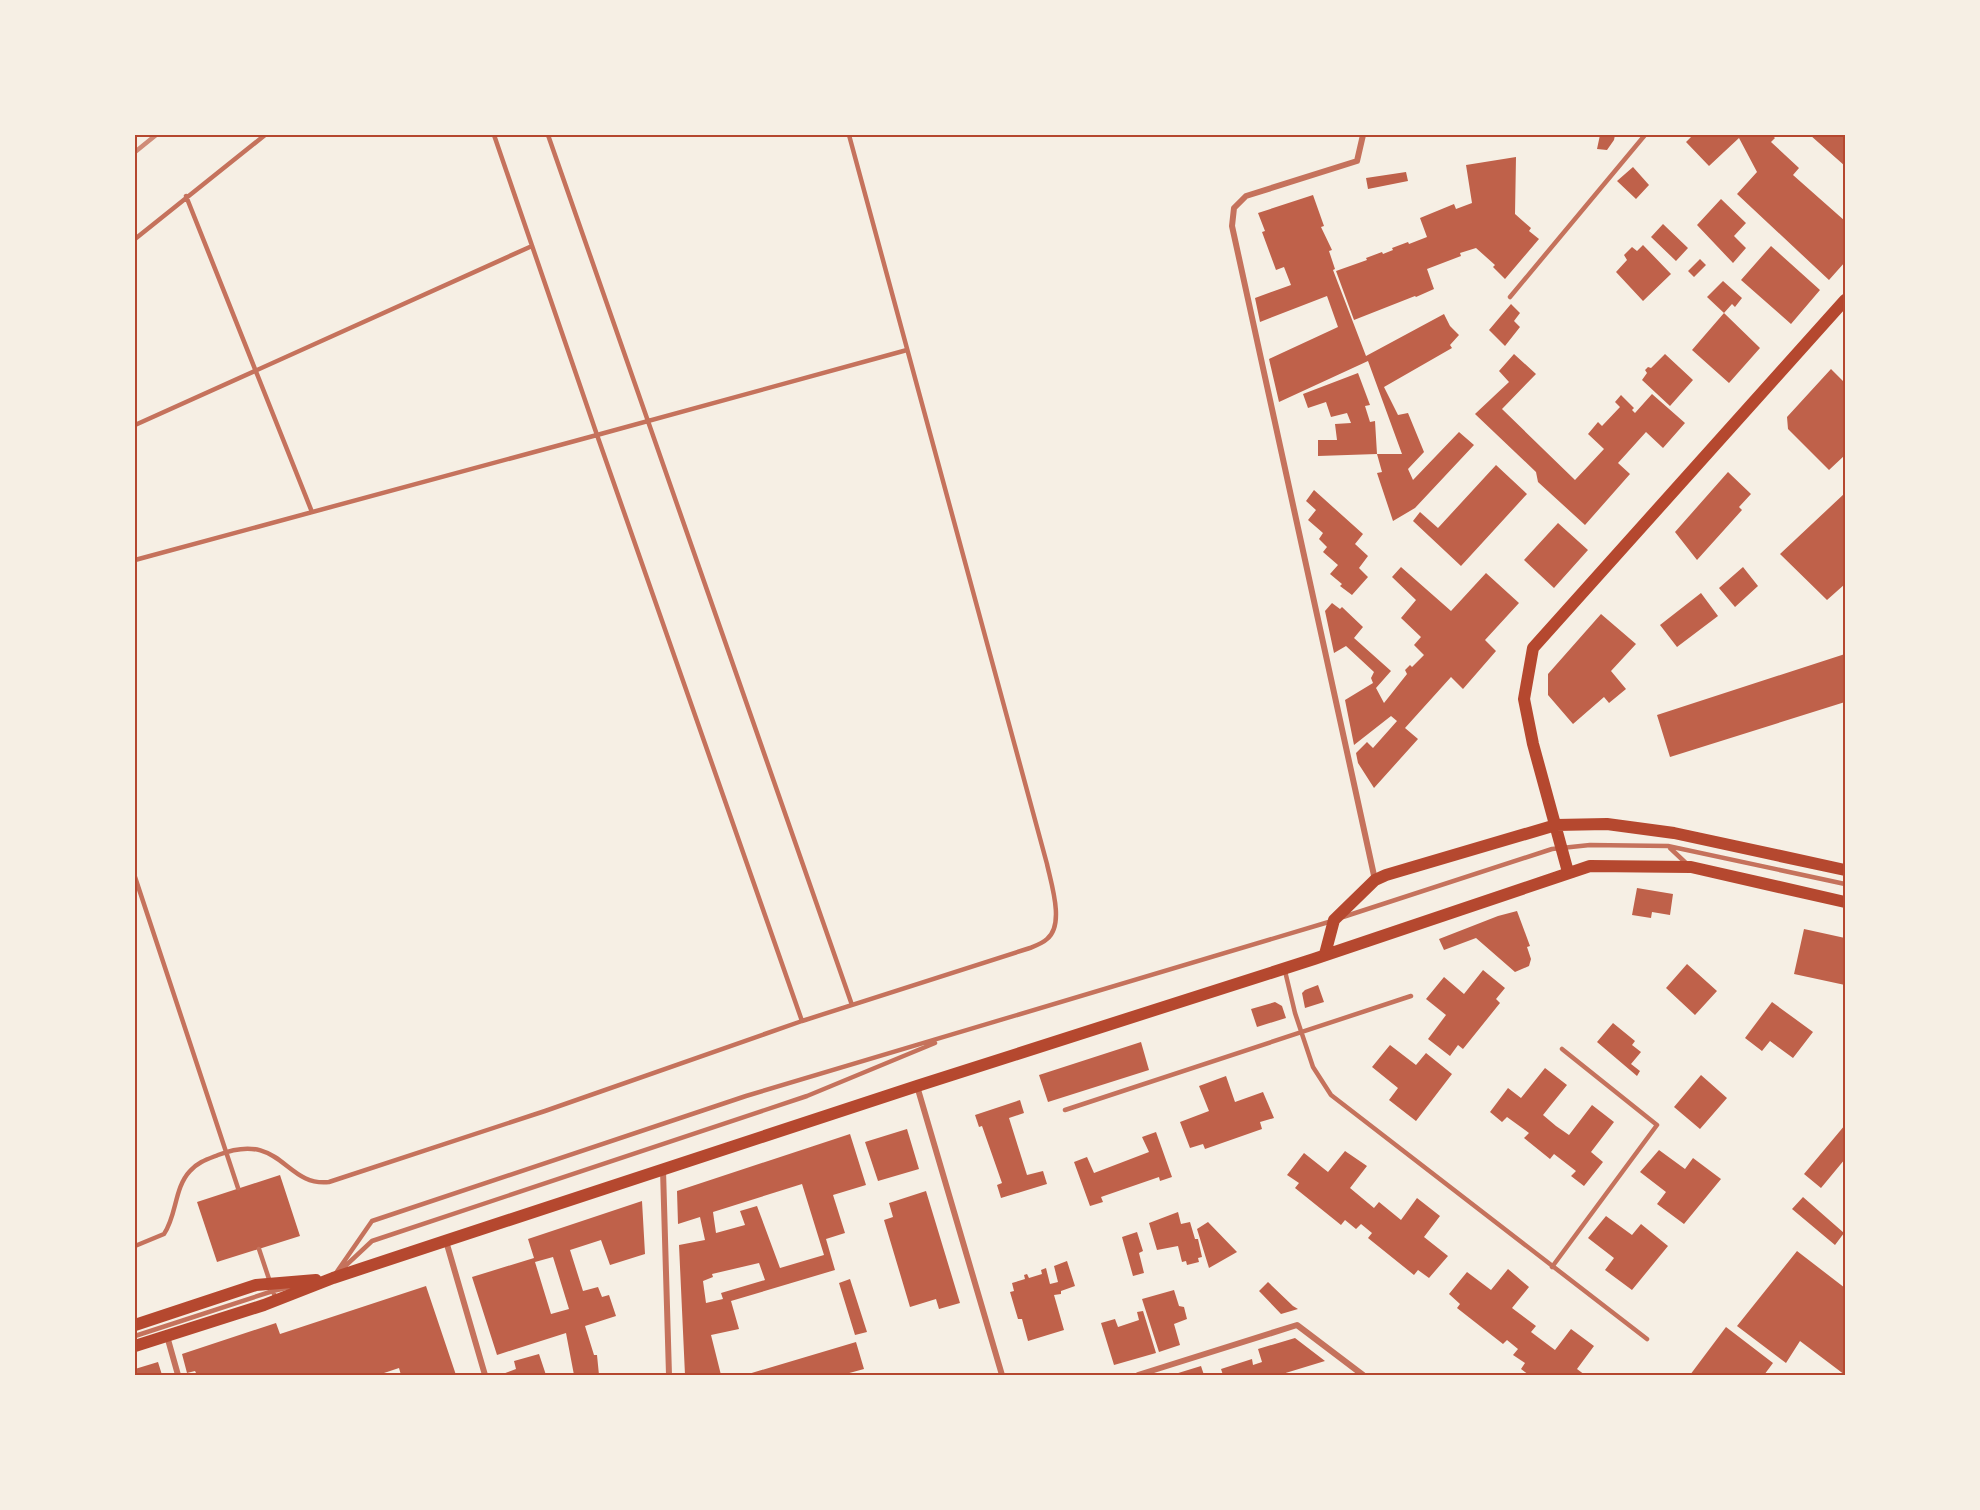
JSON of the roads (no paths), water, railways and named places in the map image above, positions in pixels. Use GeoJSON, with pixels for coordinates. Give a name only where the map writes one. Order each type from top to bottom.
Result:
{"type":"FeatureCollection","features":[{"type":"Feature","properties":{"kind":"main road"},"geometry":{"type":"LineString","coordinates":[[1568,872],[1533,744],[1524,699],[1533,648],[1845,300]]}},
{"type":"Feature","properties":{"kind":"main road"},"geometry":{"type":"LineString","coordinates":[[1325,954],[1334,920],[1375,880],[1556,825],[1607,824],[1674,833],[1845,870]]}},
{"type":"Feature","properties":{"kind":"main road"},"geometry":{"type":"LineString","coordinates":[[135,1346],[167,1336],[274,1292],[333,1278],[917,1086],[1284,969],[1590,866],[1691,867],[1845,902]]}},
{"type":"Feature","properties":{"kind":"main road"},"geometry":{"type":"LineString","coordinates":[[135,1325],[256,1285],[274,1292]]}},
{"type":"Feature","properties":{"kind":"street"},"geometry":{"type":"LineString","coordinates":[[1363,135],[1357,161],[1246,196],[1234,208],[1232,226],[1375,880]]}},
{"type":"Feature","properties":{"kind":"street"},"geometry":{"type":"LineString","coordinates":[[917,1086],[1002,1375]]}},
{"type":"Feature","properties":{"kind":"street"},"geometry":{"type":"LineString","coordinates":[[663,1169],[669,1375]]}},
{"type":"Feature","properties":{"kind":"street"},"geometry":{"type":"LineString","coordinates":[[445,1241],[485,1375]]}},
{"type":"Feature","properties":{"kind":"street"},"geometry":{"type":"LineString","coordinates":[[1138,1375],[1297,1325],[1362,1375]]}},
{"type":"Feature","properties":{"kind":"street"},"geometry":{"type":"LineString","coordinates":[[167,1336],[178,1375]]}},
{"type":"Feature","properties":{"kind":"lane"},"geometry":{"type":"LineString","coordinates":[[135,239],[265,135]]}},
{"type":"Feature","properties":{"kind":"lane"},"geometry":{"type":"LineString","coordinates":[[494,135],[802,1021]]}},
{"type":"Feature","properties":{"kind":"lane"},"geometry":{"type":"LineString","coordinates":[[548,135],[852,1005]]}},
{"type":"Feature","properties":{"kind":"lane"},"geometry":{"type":"LineString","coordinates":[[135,1246],[158,1238],[167,1230],[182,1184],[190,1171],[203,1161],[226,1152],[255,1148],[280,1160],[305,1179],[317,1183],[328,1182],[556,1107],[802,1021],[1030,948],[1047,940],[1053,933],[1056,922],[1047,864],[849,135]]}},
{"type":"Feature","properties":{"kind":"lane"},"geometry":{"type":"LineString","coordinates":[[1510,297],[1645,135]]}},
{"type":"Feature","properties":{"kind":"lane"},"geometry":{"type":"LineString","coordinates":[[186,196],[312,512]]}},
{"type":"Feature","properties":{"kind":"lane"},"geometry":{"type":"LineString","coordinates":[[135,425],[532,246]]}},
{"type":"Feature","properties":{"kind":"lane"},"geometry":{"type":"LineString","coordinates":[[135,560],[907,350]]}},
{"type":"Feature","properties":{"kind":"lane"},"geometry":{"type":"LineString","coordinates":[[333,1278],[372,1221],[746,1096],[1334,920],[1552,849],[1606,844],[1668,846],[1845,884]]}},
{"type":"Feature","properties":{"kind":"lane"},"geometry":{"type":"LineString","coordinates":[[1668,846],[1691,867]]}},
{"type":"Feature","properties":{"kind":"lane"},"geometry":{"type":"LineString","coordinates":[[135,877],[238,1188]]}},
{"type":"Feature","properties":{"kind":"lane"},"geometry":{"type":"LineString","coordinates":[[1284,969],[1313,1067],[1331,1095],[1647,1339]]}},
{"type":"Feature","properties":{"kind":"lane"},"geometry":{"type":"LineString","coordinates":[[1065,1110],[1411,996]]}},
{"type":"Feature","properties":{"kind":"lane"},"geometry":{"type":"LineString","coordinates":[[333,1278],[372,1241],[807,1096],[957,1034]]}},
{"type":"Feature","properties":{"kind":"lane"},"geometry":{"type":"LineString","coordinates":[[1552,1267],[1657,1125],[1562,1049]]}},
{"type":"Feature","properties":{"kind":"lane"},"geometry":{"type":"LineString","coordinates":[[135,1336],[274,1292],[259,1249]]}},
{"type":"Feature","properties":{"kind":"railway"},"geometry":{"type":"LineString","coordinates":[[135,152],[156,135]]}}]}
